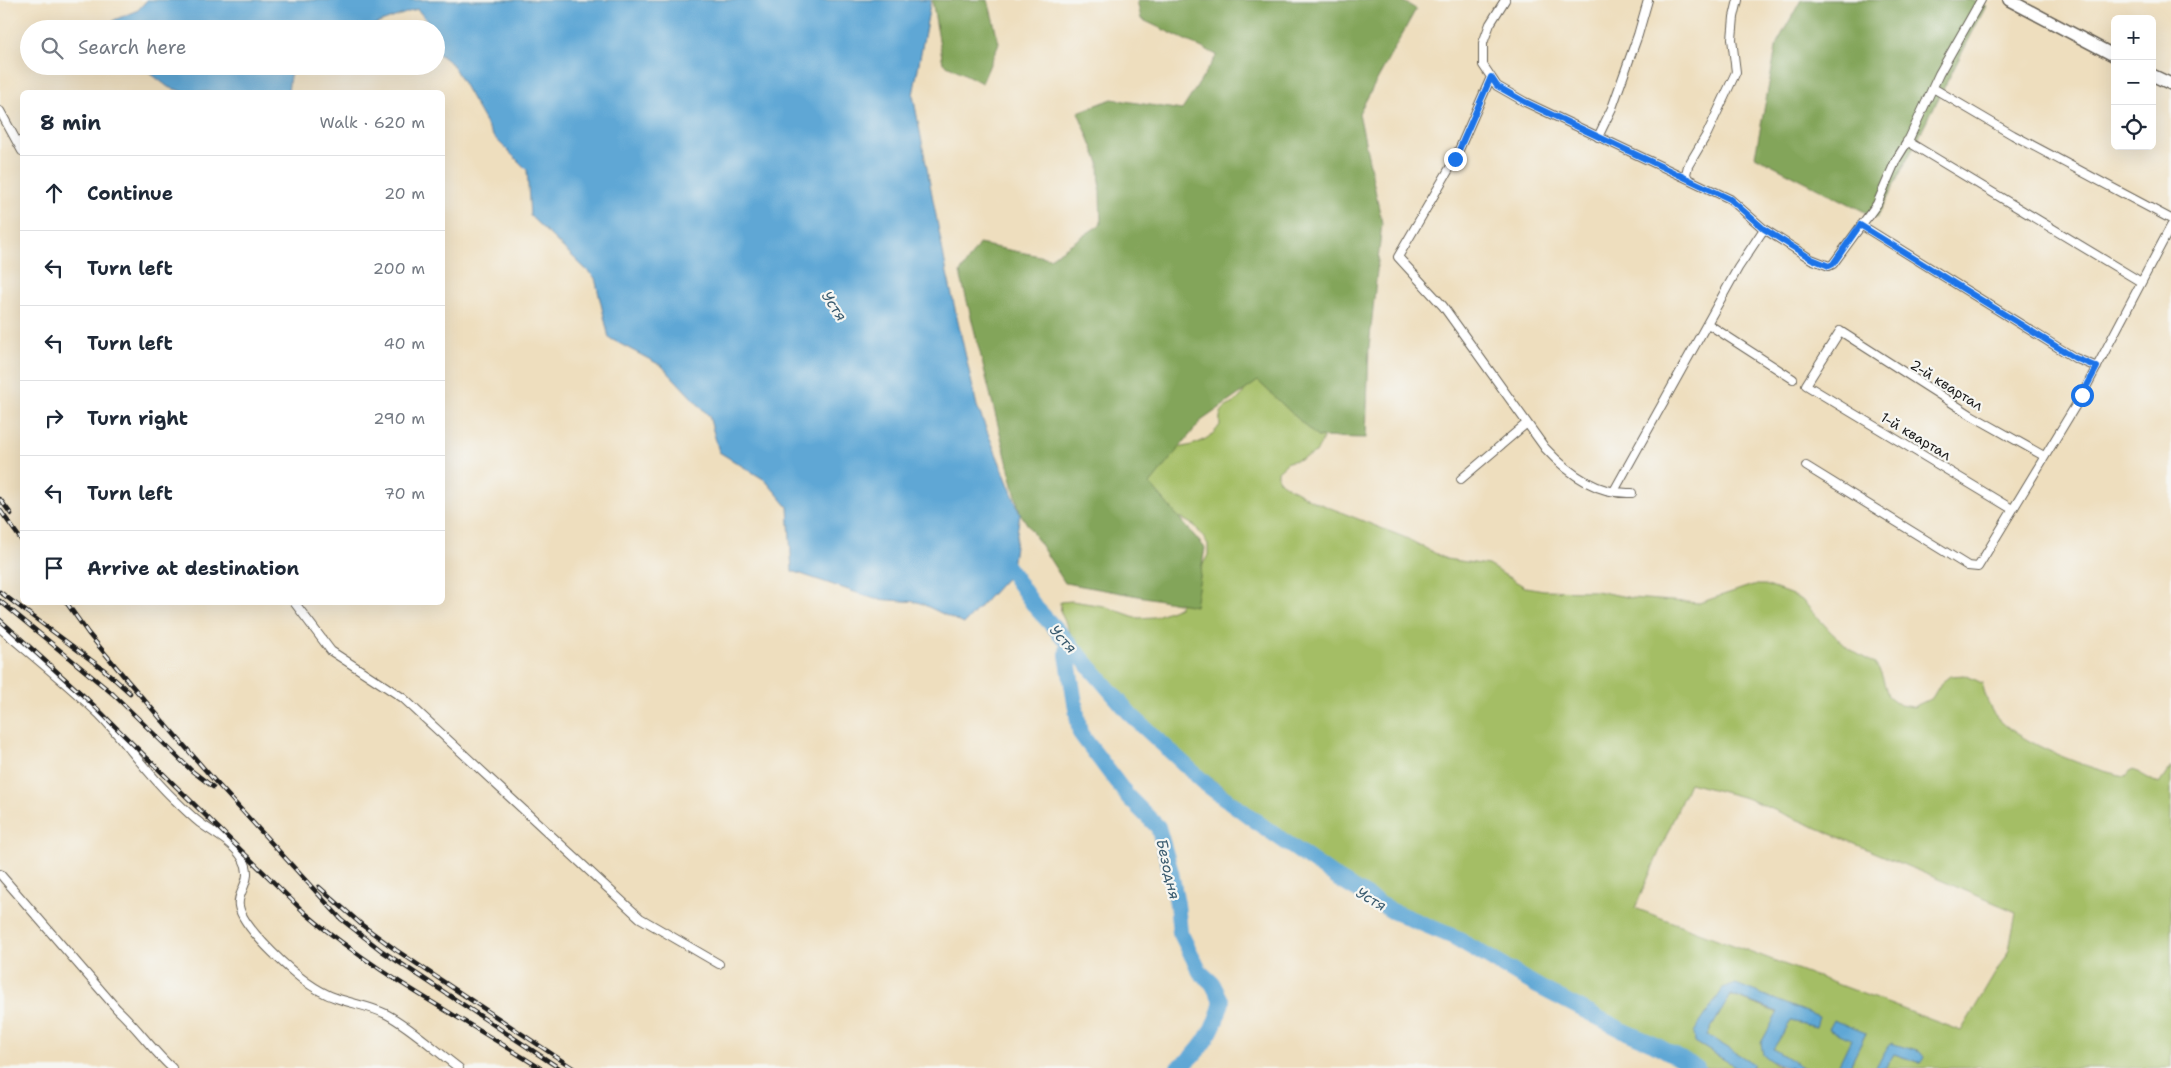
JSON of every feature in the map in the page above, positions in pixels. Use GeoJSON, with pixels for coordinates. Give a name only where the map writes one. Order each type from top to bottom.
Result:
{"type":"FeatureCollection","features":[{"type":"Feature","properties":{"kind":"street"},"geometry":{"type":"LineString","coordinates":[[1505,0],[1490,24],[1483,43],[1483,65],[1497,86],[1598,138],[1730,199],[1764,229],[1812,259],[1829,266],[1833,264],[1877,204],[1896,160],[1981,0]]}},
{"type":"Feature","properties":{"kind":"street"},"geometry":{"type":"LineString","coordinates":[[1598,138],[1612,108],[1638,35],[1648,0]]}},
{"type":"Feature","properties":{"kind":"street"},"geometry":{"type":"LineString","coordinates":[[1688,179],[1686,174],[1688,166],[1707,134],[1736,72],[1732,39],[1738,0]]}},
{"type":"Feature","properties":{"kind":"street"},"geometry":{"type":"LineString","coordinates":[[2009,0],[2111,54]]}},
{"type":"Feature","properties":{"kind":"street"},"geometry":{"type":"LineString","coordinates":[[1491,77],[1455,159],[1398,257],[1443,306],[1527,423],[1562,466],[1592,485],[1614,491],[1632,493]]}},
{"type":"Feature","properties":{"kind":"street"},"geometry":{"type":"LineString","coordinates":[[2156,77],[2171,84]]}},
{"type":"Feature","properties":{"kind":"street"},"geometry":{"type":"LineString","coordinates":[[1933,88],[2012,135],[2171,219]]}},
{"type":"Feature","properties":{"kind":"street"},"geometry":{"type":"LineString","coordinates":[[0,112],[20,147]]}},
{"type":"Feature","properties":{"kind":"street"},"geometry":{"type":"LineString","coordinates":[[1907,141],[2140,282]]}},
{"type":"Feature","properties":{"kind":"street"},"geometry":{"type":"LineString","coordinates":[[1860,225],[2075,358],[2097,367]]}},
{"type":"Feature","properties":{"kind":"street"},"geometry":{"type":"LineString","coordinates":[[1806,466],[1972,567],[1978,567],[2082,395],[2171,226]]}},
{"type":"Feature","properties":{"kind":"street"},"geometry":{"type":"LineString","coordinates":[[1614,491],[1738,268],[1764,229]]}},
{"type":"Feature","properties":{"kind":"street"},"geometry":{"type":"LineString","coordinates":[[1708,324],[1793,379]]}},
{"type":"Feature","properties":{"kind":"street","name":"1-й квартал"},"geometry":{"type":"LineString","coordinates":[[1840,331],[1806,385],[2012,509]]}},
{"type":"Feature","properties":{"kind":"street","name":"2-й квартал"},"geometry":{"type":"LineString","coordinates":[[1840,331],[1971,415],[2044,456]]}},
{"type":"Feature","properties":{"kind":"street"},"geometry":{"type":"LineString","coordinates":[[1461,479],[1527,423]]}},
{"type":"Feature","properties":{"kind":"street"},"geometry":{"type":"LineString","coordinates":[[296,605],[331,651],[403,698],[640,918],[719,964]]}},
{"type":"Feature","properties":{"kind":"street"},"geometry":{"type":"LineString","coordinates":[[0,628],[100,716],[174,800],[198,821],[234,847],[244,860],[247,875],[246,885],[239,898],[239,906],[252,929],[271,951],[293,971],[320,991],[336,998],[373,1008],[389,1016],[459,1068]]}},
{"type":"Feature","properties":{"kind":"street"},"geometry":{"type":"LineString","coordinates":[[0,874],[117,1009],[172,1068]]}},
{"type":"Feature","properties":{"kind":"green space"},"geometry":{"type":"Polygon","coordinates":[[[932,0],[988,0],[999,43],[982,83],[943,63],[932,0]]]}},
{"type":"Feature","properties":{"kind":"green space"},"geometry":{"type":"Polygon","coordinates":[[[1137,0],[1401,0],[1416,9],[1359,113],[1382,223],[1369,347],[1366,438],[1317,437],[1258,381],[1201,421],[1150,484],[1205,548],[1195,606],[1065,583],[1020,513],[960,273],[979,244],[1050,258],[1101,224],[1099,163],[1078,112],[1112,99],[1182,110],[1217,55],[1141,19],[1137,0]]]}},
{"type":"Feature","properties":{"kind":"green space"},"geometry":{"type":"Polygon","coordinates":[[[1801,0],[1974,0],[1986,6],[1877,218],[1755,156],[1777,43],[1801,0]]]}},
{"type":"Feature","properties":{"kind":"green space"},"geometry":{"type":"Polygon","coordinates":[[[1254,377],[1317,430],[1323,439],[1316,453],[1288,462],[1278,471],[1278,479],[1283,484],[1313,501],[1406,538],[1446,559],[1488,565],[1525,587],[1544,590],[1596,591],[1632,598],[1699,603],[1753,585],[1765,585],[1802,600],[1849,649],[1875,664],[1881,673],[1888,696],[1900,705],[1913,707],[1932,698],[1941,683],[1950,676],[1965,675],[1982,683],[1990,708],[2005,725],[2037,745],[2056,754],[2094,768],[2126,776],[2132,769],[2159,784],[2171,767],[2171,1068],[1986,1068],[1980,1066],[1970,1068],[1885,1068],[1894,1054],[1920,1063],[1892,1043],[1875,1068],[1849,1068],[1866,1033],[1852,1039],[1837,1068],[1804,1068],[1773,1049],[1791,1021],[1816,1027],[1736,984],[1695,1042],[1738,1068],[1702,1068],[1655,1040],[1626,1030],[1539,983],[1454,934],[1393,908],[1338,875],[1208,776],[1136,711],[1073,639],[1061,613],[1060,602],[1072,601],[1104,606],[1138,618],[1154,617],[1179,607],[1208,555],[1208,544],[1195,526],[1138,494],[1157,451],[1192,445],[1207,438],[1220,425],[1223,410],[1241,396],[1254,377]],[[1689,783],[1635,908],[1961,1031],[2009,950],[2016,912],[1746,798],[1689,783]]]}},
{"type":"Feature","properties":{"kind":"green space"},"geometry":{"type":"Polygon","coordinates":[[[1730,995],[1778,1013],[1761,1043],[1773,1064],[1782,1068],[1751,1068],[1754,1065],[1707,1035],[1730,995]]]}},
{"type":"Feature","properties":{"kind":"water"},"geometry":{"type":"Polygon","coordinates":[[[147,0],[931,0],[913,95],[947,273],[977,406],[1020,513],[1011,573],[964,624],[918,602],[875,599],[792,571],[788,507],[765,480],[719,452],[709,416],[662,366],[609,338],[595,278],[530,216],[527,170],[493,136],[452,64],[445,59],[445,20],[426,20],[417,9],[387,20],[114,20],[138,10],[147,0]]]}},
{"type":"Feature","properties":{"kind":"water"},"geometry":{"type":"Polygon","coordinates":[[[153,75],[290,75],[288,90],[178,90],[168,87],[153,75]]]}},
{"type":"Feature","properties":{"kind":"water"},"geometry":{"type":"Polygon","coordinates":[[[1736,984],[1819,1017],[1816,1027],[1791,1021],[1773,1049],[1804,1068],[1782,1066],[1763,1055],[1761,1043],[1778,1012],[1731,995],[1707,1035],[1754,1064],[1751,1068],[1738,1068],[1695,1042],[1694,1032],[1723,989],[1736,984]]]}},
{"type":"Feature","properties":{"kind":"water"},"geometry":{"type":"Polygon","coordinates":[[[1833,1020],[1866,1033],[1849,1068],[1837,1068],[1851,1039],[1828,1029],[1833,1020]]]}},
{"type":"Feature","properties":{"kind":"water"},"geometry":{"type":"Polygon","coordinates":[[[1891,1043],[1920,1052],[1924,1057],[1921,1063],[1894,1054],[1885,1068],[1875,1068],[1891,1043]]]}},
{"type":"Feature","properties":{"kind":"waterway","name":"Устя"},"geometry":{"type":"LineString","coordinates":[[999,555],[1036,608],[1132,716],[1207,785],[1264,827],[1338,879],[1392,911],[1454,937],[1539,987],[1626,1032],[1654,1044],[1697,1068]]}},
{"type":"Feature","properties":{"kind":"waterway","name":"Безодня"},"geometry":{"type":"LineString","coordinates":[[1068,642],[1067,655],[1080,733],[1128,797],[1158,827],[1171,872],[1180,932],[1200,972],[1212,983],[1222,1002],[1216,1021],[1206,1039],[1193,1056],[1178,1068]]}},
{"type":"Feature","properties":{"kind":"railway"},"geometry":{"type":"LineString","coordinates":[[0,499],[11,514]]}},
{"type":"Feature","properties":{"kind":"railway"},"geometry":{"type":"LineString","coordinates":[[0,510],[20,538]]}},
{"type":"Feature","properties":{"kind":"railway"},"geometry":{"type":"LineString","coordinates":[[0,592],[103,669],[130,693]]}},
{"type":"Feature","properties":{"kind":"railway"},"geometry":{"type":"LineString","coordinates":[[0,601],[113,694],[192,771],[213,787]]}},
{"type":"Feature","properties":{"kind":"railway"},"geometry":{"type":"LineString","coordinates":[[68,605],[88,633],[127,680],[214,780],[341,919],[382,951],[559,1068]]}},
{"type":"Feature","properties":{"kind":"railway"},"geometry":{"type":"LineString","coordinates":[[0,620],[87,699],[305,913],[390,976],[540,1068]]}},
{"type":"Feature","properties":{"kind":"railway"},"geometry":{"type":"LineString","coordinates":[[319,887],[362,925],[396,950],[573,1068]]}},
{"type":"Feature","properties":{"kind":"route"},"geometry":{"type":"LineString","coordinates":[[1455,159],[1491,77],[1497,86],[1525,102],[1730,199],[1764,229],[1812,259],[1829,266],[1833,264],[1860,225],[2075,358],[2097,367],[2082,395]]}}]}
